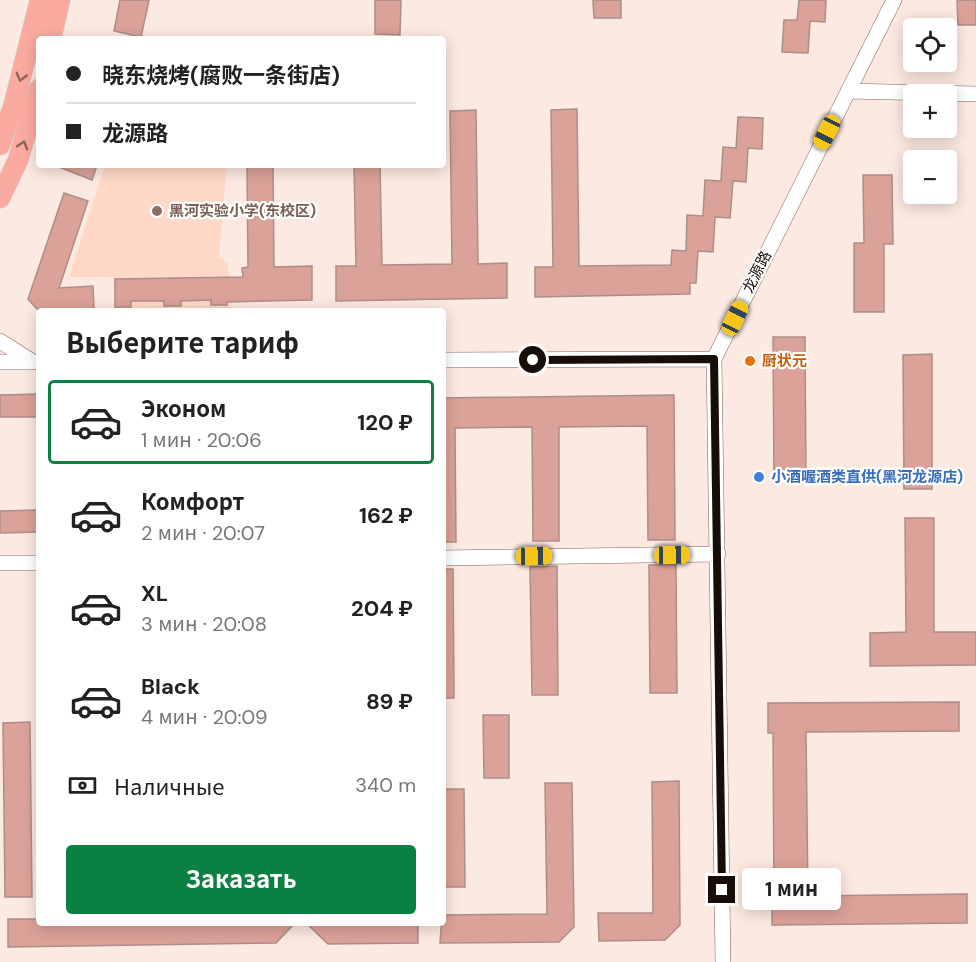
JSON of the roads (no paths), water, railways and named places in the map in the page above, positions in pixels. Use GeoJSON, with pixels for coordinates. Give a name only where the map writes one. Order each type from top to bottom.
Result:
{"type":"FeatureCollection","features":[{"type":"Feature","properties":{"kind":"main road"},"geometry":{"type":"LineString","coordinates":[[0,145],[14,104],[40,0]]}},
{"type":"Feature","properties":{"kind":"main road"},"geometry":{"type":"LineString","coordinates":[[52,36],[60,0]]}},
{"type":"Feature","properties":{"kind":"main road"},"geometry":{"type":"LineString","coordinates":[[0,198],[18,160],[36,98]]}},
{"type":"Feature","properties":{"kind":"street","name":"龙源路"},"geometry":{"type":"LineString","coordinates":[[723,962],[714,359],[894,0]]}},
{"type":"Feature","properties":{"kind":"street"},"geometry":{"type":"LineString","coordinates":[[848,91],[976,94]]}},
{"type":"Feature","properties":{"kind":"street"},"geometry":{"type":"LineString","coordinates":[[0,341],[36,362]]}},
{"type":"Feature","properties":{"kind":"street"},"geometry":{"type":"LineString","coordinates":[[446,360],[714,359]]}},
{"type":"Feature","properties":{"kind":"street"},"geometry":{"type":"LineString","coordinates":[[0,362],[36,362]]}},
{"type":"Feature","properties":{"kind":"street"},"geometry":{"type":"LineString","coordinates":[[446,558],[718,554]]}},
{"type":"Feature","properties":{"kind":"street"},"geometry":{"type":"LineString","coordinates":[[0,563],[36,563]]}},
{"type":"Feature","properties":{"kind":"place","name":"黑河实验小学(东校区)"},"geometry":{"type":"Point","coordinates":[157,211]}},
{"type":"Feature","properties":{"kind":"place","name":"厨状元"},"geometry":{"type":"Point","coordinates":[750,361]}},
{"type":"Feature","properties":{"kind":"place","name":"小酒喔酒类直供(黑河龙源店)"},"geometry":{"type":"Point","coordinates":[759,477]}}]}
